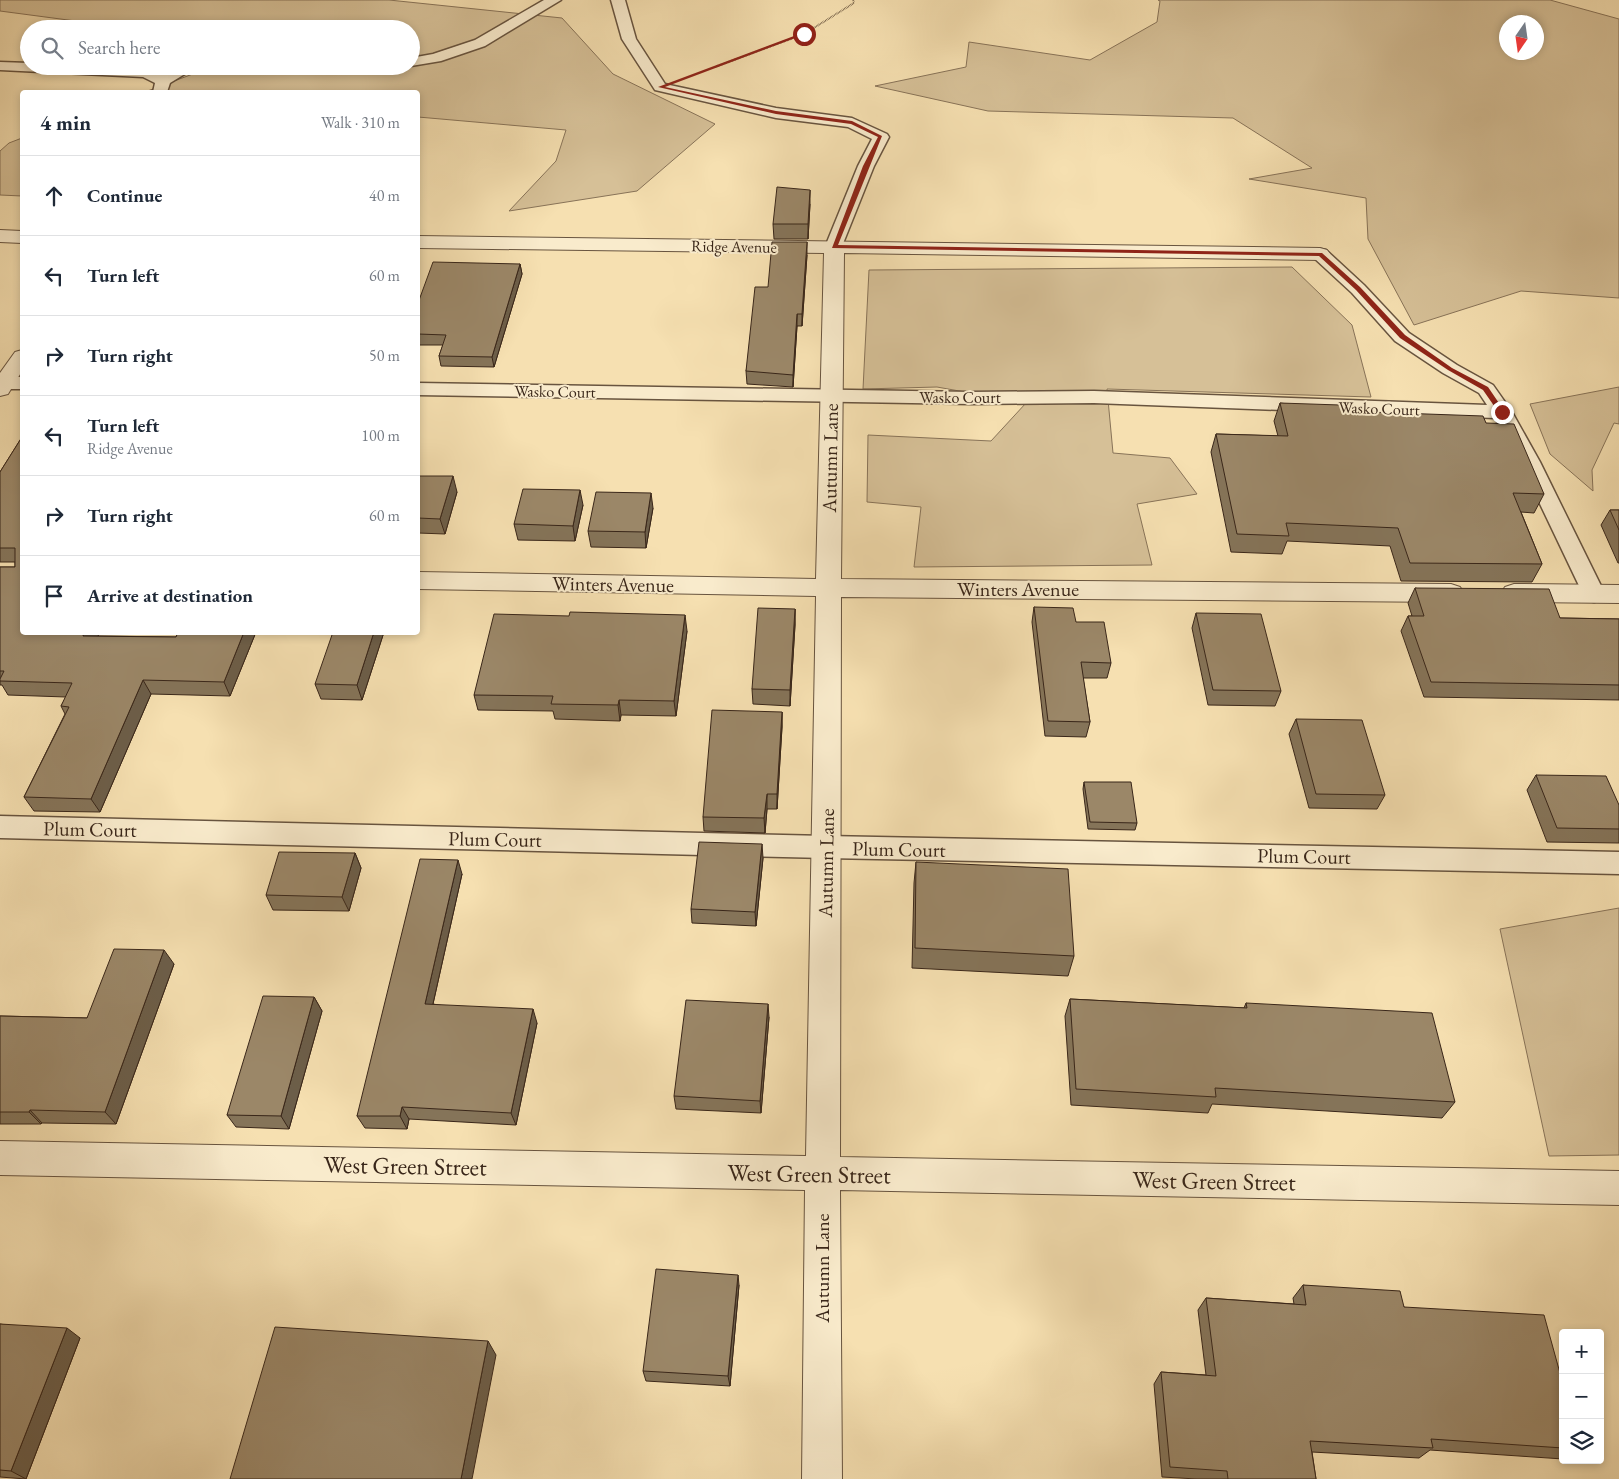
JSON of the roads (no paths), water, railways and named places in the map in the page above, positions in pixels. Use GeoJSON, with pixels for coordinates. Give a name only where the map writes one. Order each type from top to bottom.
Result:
{"type":"FeatureCollection","features":[{"type":"Feature","properties":{"kind":"street"},"geometry":{"type":"LineString","coordinates":[[0,236],[20,237]]}},
{"type":"Feature","properties":{"kind":"street","name":"Ridge Avenue"},"geometry":{"type":"LineString","coordinates":[[420,242],[1320,254]]}},
{"type":"Feature","properties":{"kind":"street","name":"Autumn Lane"},"geometry":{"type":"LineString","coordinates":[[822,1479],[822,1174],[827,588],[834,247]]}},
{"type":"Feature","properties":{"kind":"street"},"geometry":{"type":"LineString","coordinates":[[7,385],[20,360]]}},
{"type":"Feature","properties":{"kind":"street","name":"Winters Avenue"},"geometry":{"type":"LineString","coordinates":[[420,580],[827,588],[1619,594]]}},
{"type":"Feature","properties":{"kind":"street","name":"West Green Street"},"geometry":{"type":"LineString","coordinates":[[0,1158],[1619,1188]]}},
{"type":"Feature","properties":{"kind":"lane"},"geometry":{"type":"LineString","coordinates":[[420,61],[436,58],[480,43],[554,0]]}},
{"type":"Feature","properties":{"kind":"lane"},"geometry":{"type":"LineString","coordinates":[[618,0],[629,39],[660,87],[776,113],[852,123],[881,137],[866,166],[834,247]]}},
{"type":"Feature","properties":{"kind":"lane"},"geometry":{"type":"LineString","coordinates":[[0,66],[20,67]]}},
{"type":"Feature","properties":{"kind":"lane"},"geometry":{"type":"LineString","coordinates":[[148,75],[161,87],[178,75]]}},
{"type":"Feature","properties":{"kind":"lane"},"geometry":{"type":"LineString","coordinates":[[1320,254],[1358,289],[1402,337],[1450,369],[1486,389],[1502,412],[1530,462],[1594,594]]}},
{"type":"Feature","properties":{"kind":"lane","name":"Wasko Court"},"geometry":{"type":"LineString","coordinates":[[420,389],[971,398],[1094,397],[1502,412]]}},
{"type":"Feature","properties":{"kind":"lane","name":"Plum Court"},"geometry":{"type":"LineString","coordinates":[[0,827],[826,847],[1619,863]]}}]}
